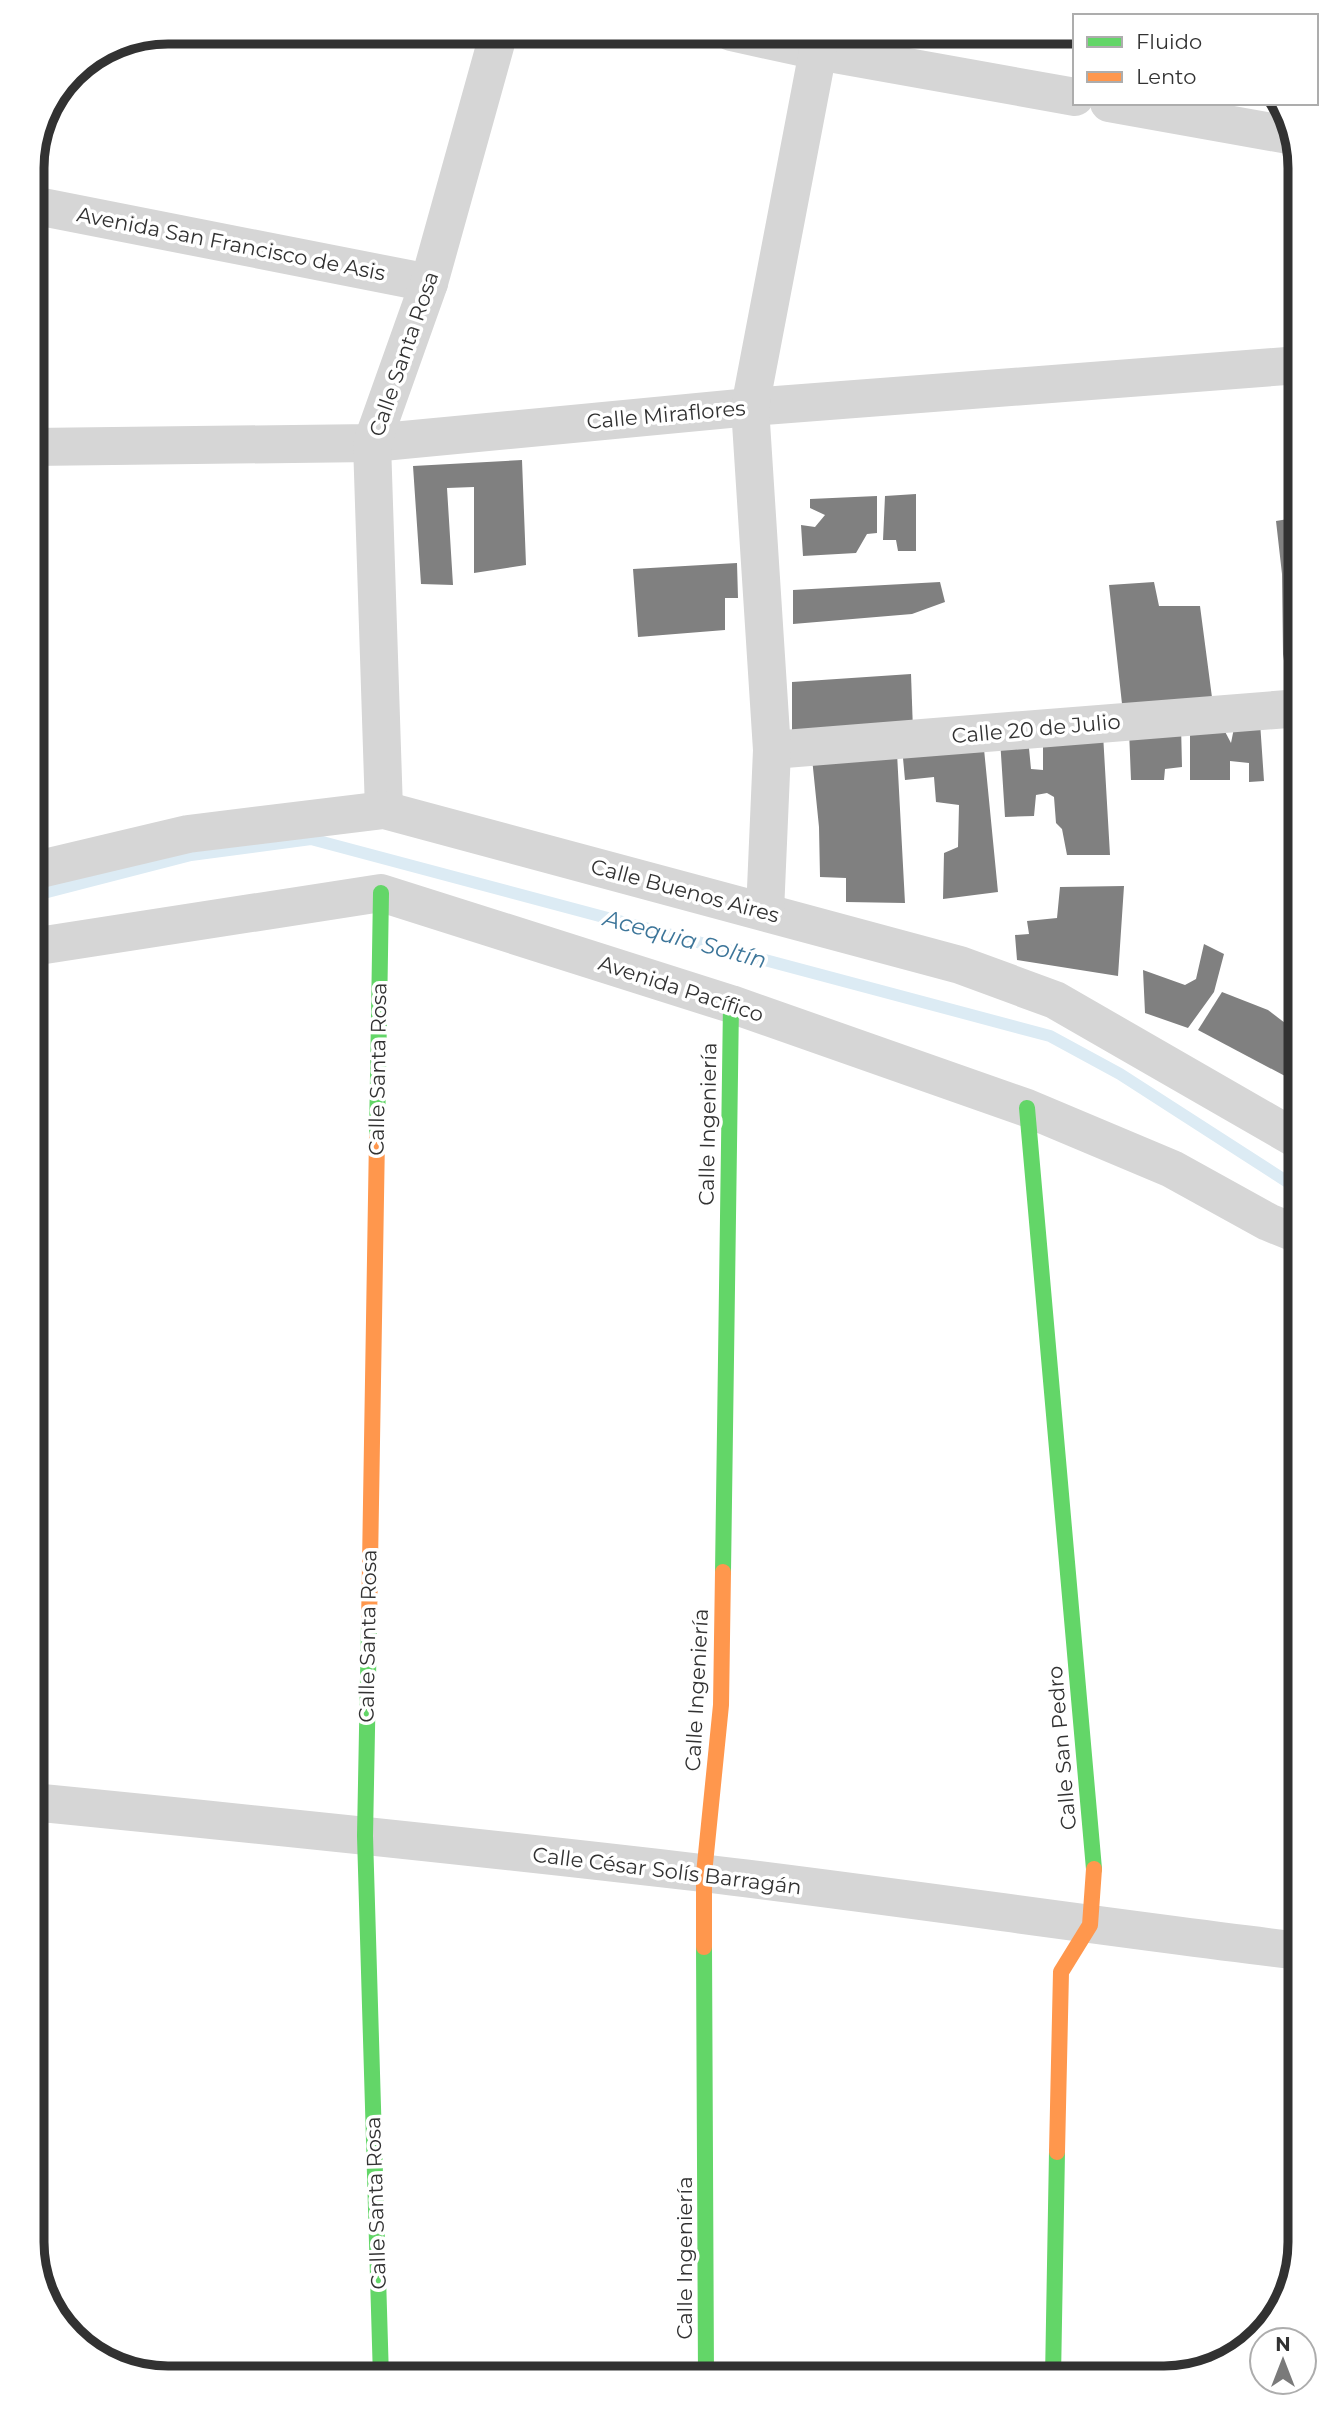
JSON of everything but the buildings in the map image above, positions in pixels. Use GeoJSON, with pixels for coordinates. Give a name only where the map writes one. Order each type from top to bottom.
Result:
{"type":"FeatureCollection","features":[{"type":"Feature","properties":{"kind":"street","name":"Calle Santa Rosa"},"geometry":{"type":"LineString","coordinates":[[384,810],[372,443],[429,284],[496,44]]}},
{"type":"Feature","properties":{"kind":"street"},"geometry":{"type":"LineString","coordinates":[[786,44],[1073,97]]}},
{"type":"Feature","properties":{"kind":"street"},"geometry":{"type":"LineString","coordinates":[[765,912],[772,750],[750,407],[818,51]]}},
{"type":"Feature","properties":{"kind":"street"},"geometry":{"type":"LineString","coordinates":[[1120,105],[1283,134]]}},
{"type":"Feature","properties":{"kind":"street","name":"Avenida San Francisco de Asis"},"geometry":{"type":"LineString","coordinates":[[44,207],[429,284]]}},
{"type":"Feature","properties":{"kind":"street","name":"Calle Miraflores"},"geometry":{"type":"LineString","coordinates":[[44,447],[372,443],[750,407],[1288,366]]}},
{"type":"Feature","properties":{"kind":"street","name":"Calle 20 de Julio"},"geometry":{"type":"LineString","coordinates":[[772,750],[1288,709]]}},
{"type":"Feature","properties":{"kind":"street","name":"Calle Buenos Aires"},"geometry":{"type":"LineString","coordinates":[[44,868],[188,834],[384,810],[960,965],[1055,1000],[1288,1134]]}},
{"type":"Feature","properties":{"kind":"street","name":"Calle Santa Rosa"},"geometry":{"type":"LineString","coordinates":[[381,893],[365,1836],[381,2366]]}},
{"type":"Feature","properties":{"kind":"street","name":"Avenida Pacífico"},"geometry":{"type":"LineString","coordinates":[[44,945],[381,893],[731,1004],[1027,1108],[1172,1169],[1268,1222],[1288,1230]]}},
{"type":"Feature","properties":{"kind":"street","name":"Calle Ingeniería"},"geometry":{"type":"LineString","coordinates":[[706,2366],[704,1874],[721,1705],[731,1004]]}},
{"type":"Feature","properties":{"kind":"street","name":"Calle San Pedro"},"geometry":{"type":"LineString","coordinates":[[1027,1108],[1095,1876],[1090,1925],[1061,1972],[1054,2366]]}},
{"type":"Feature","properties":{"kind":"street","name":"Calle César Solís Barragán"},"geometry":{"type":"LineString","coordinates":[[44,1803],[704,1874],[1288,1950]]}},
{"type":"Feature","properties":{"kind":"waterway","name":"Acequia Soltín"},"geometry":{"type":"LineString","coordinates":[[44,893],[191,855],[311,839],[1050,1036],[1120,1074],[1288,1182]]}},
{"type":"Feature","properties":{"kind":"traffic: fast"},"geometry":{"type":"LineString","coordinates":[[377,1137],[381,893]]}},
{"type":"Feature","properties":{"kind":"traffic: fast"},"geometry":{"type":"LineString","coordinates":[[723,1572],[731,1004]]}},
{"type":"Feature","properties":{"kind":"traffic: fast"},"geometry":{"type":"LineString","coordinates":[[1027,1108],[1094,1869]]}},
{"type":"Feature","properties":{"kind":"traffic: fast"},"geometry":{"type":"LineString","coordinates":[[369,1625],[365,1836],[381,2366]]}},
{"type":"Feature","properties":{"kind":"traffic: fast"},"geometry":{"type":"LineString","coordinates":[[704,1947],[706,2366]]}},
{"type":"Feature","properties":{"kind":"traffic: fast"},"geometry":{"type":"LineString","coordinates":[[1053,2366],[1057,2152]]}},
{"type":"Feature","properties":{"kind":"traffic: slow"},"geometry":{"type":"LineString","coordinates":[[369,1625],[377,1137]]}},
{"type":"Feature","properties":{"kind":"traffic: slow"},"geometry":{"type":"LineString","coordinates":[[704,1947],[704,1874],[721,1705],[723,1572]]}},
{"type":"Feature","properties":{"kind":"traffic: slow"},"geometry":{"type":"LineString","coordinates":[[1057,2152],[1061,1972],[1090,1925],[1094,1869]]}}]}
